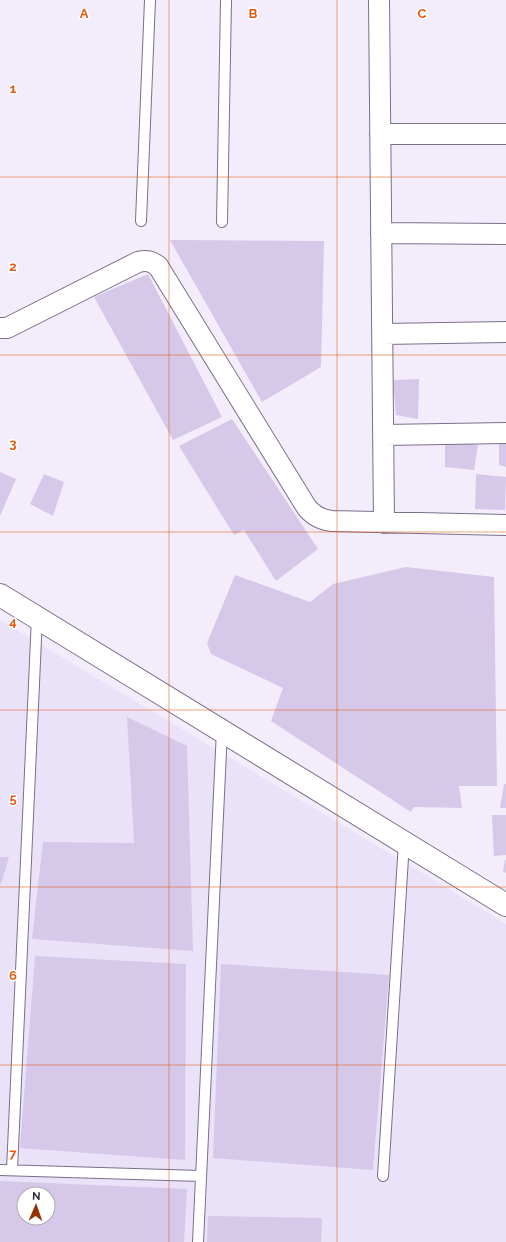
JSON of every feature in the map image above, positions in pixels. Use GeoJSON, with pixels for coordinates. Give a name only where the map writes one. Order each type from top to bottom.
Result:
{"type":"FeatureCollection","features":[{"type":"Feature","properties":{"kind":"street"},"geometry":{"type":"LineString","coordinates":[[379,0],[384,523]]}},
{"type":"Feature","properties":{"kind":"street"},"geometry":{"type":"LineString","coordinates":[[380,134],[506,134]]}},
{"type":"Feature","properties":{"kind":"street"},"geometry":{"type":"LineString","coordinates":[[382,233],[506,234]]}},
{"type":"Feature","properties":{"kind":"street"},"geometry":{"type":"LineString","coordinates":[[0,328],[7,328],[138,262],[147,260],[153,262],[158,266],[307,508],[314,516],[324,520],[384,523],[506,525]]}},
{"type":"Feature","properties":{"kind":"street"},"geometry":{"type":"LineString","coordinates":[[382,334],[506,332]]}},
{"type":"Feature","properties":{"kind":"street"},"geometry":{"type":"LineString","coordinates":[[384,435],[506,433]]}},
{"type":"Feature","properties":{"kind":"street"},"geometry":{"type":"LineString","coordinates":[[0,595],[506,904]]}},
{"type":"Feature","properties":{"kind":"lane"},"geometry":{"type":"LineString","coordinates":[[141,221],[150,0]]}},
{"type":"Feature","properties":{"kind":"lane"},"geometry":{"type":"LineString","coordinates":[[222,222],[226,0]]}},
{"type":"Feature","properties":{"kind":"lane"},"geometry":{"type":"LineString","coordinates":[[12,1170],[37,617]]}},
{"type":"Feature","properties":{"kind":"lane"},"geometry":{"type":"LineString","coordinates":[[198,1242],[222,730]]}},
{"type":"Feature","properties":{"kind":"lane"},"geometry":{"type":"LineString","coordinates":[[383,1176],[404,842]]}},
{"type":"Feature","properties":{"kind":"lane"},"geometry":{"type":"LineString","coordinates":[[0,1170],[201,1176]]}},
{"type":"Feature","properties":{"kind":"shaded area"},"geometry":{"type":"Polygon","coordinates":[[[0,620],[506,924],[506,1242],[0,1242],[0,620]]]}},
{"type":"Feature","properties":{"kind":"building"},"geometry":{"type":"Polygon","coordinates":[[[170,240],[324,241],[321,367],[262,402],[170,240]]]}},
{"type":"Feature","properties":{"kind":"building"},"geometry":{"type":"Polygon","coordinates":[[[148,274],[222,417],[173,440],[94,297],[148,274]]]}},
{"type":"Feature","properties":{"kind":"building"},"geometry":{"type":"Polygon","coordinates":[[[419,379],[418,419],[396,415],[393,380],[419,379]]]}},
{"type":"Feature","properties":{"kind":"building"},"geometry":{"type":"Polygon","coordinates":[[[232,419],[318,549],[276,581],[244,530],[234,535],[179,446],[232,419]]]}},
{"type":"Feature","properties":{"kind":"building"},"geometry":{"type":"Polygon","coordinates":[[[499,440],[506,441],[506,467],[499,465],[499,440]]]}},
{"type":"Feature","properties":{"kind":"building"},"geometry":{"type":"Polygon","coordinates":[[[445,441],[478,445],[474,470],[445,467],[445,441]]]}},
{"type":"Feature","properties":{"kind":"building"},"geometry":{"type":"Polygon","coordinates":[[[0,472],[16,479],[0,516],[0,472]]]}},
{"type":"Feature","properties":{"kind":"building"},"geometry":{"type":"Polygon","coordinates":[[[44,474],[64,482],[53,516],[30,504],[44,474]]]}},
{"type":"Feature","properties":{"kind":"building"},"geometry":{"type":"Polygon","coordinates":[[[476,474],[506,477],[505,510],[475,509],[476,474]]]}},
{"type":"Feature","properties":{"kind":"building"},"geometry":{"type":"Polygon","coordinates":[[[406,567],[494,577],[497,786],[459,786],[462,808],[414,807],[411,812],[271,721],[283,688],[211,654],[207,643],[235,575],[310,602],[333,584],[406,567]]]}},
{"type":"Feature","properties":{"kind":"building"},"geometry":{"type":"Polygon","coordinates":[[[127,717],[187,746],[193,951],[32,939],[43,842],[134,843],[127,717]]]}},
{"type":"Feature","properties":{"kind":"building"},"geometry":{"type":"Polygon","coordinates":[[[504,784],[506,784],[506,808],[500,808],[504,784]]]}},
{"type":"Feature","properties":{"kind":"building"},"geometry":{"type":"Polygon","coordinates":[[[492,815],[506,815],[506,855],[494,856],[492,815]]]}},
{"type":"Feature","properties":{"kind":"building"},"geometry":{"type":"Polygon","coordinates":[[[0,857],[9,857],[1,884],[0,883],[0,857]]]}},
{"type":"Feature","properties":{"kind":"building"},"geometry":{"type":"Polygon","coordinates":[[[506,860],[506,873],[503,871],[506,860]]]}},
{"type":"Feature","properties":{"kind":"building"},"geometry":{"type":"Polygon","coordinates":[[[35,956],[186,964],[185,1160],[20,1148],[35,956]]]}},
{"type":"Feature","properties":{"kind":"building"},"geometry":{"type":"Polygon","coordinates":[[[221,964],[389,975],[373,1170],[213,1158],[221,964]]]}},
{"type":"Feature","properties":{"kind":"building"},"geometry":{"type":"Polygon","coordinates":[[[0,1181],[187,1189],[184,1242],[0,1242],[0,1181]]]}},
{"type":"Feature","properties":{"kind":"building"},"geometry":{"type":"Polygon","coordinates":[[[208,1216],[322,1218],[321,1242],[207,1242],[208,1216]]]}}]}
